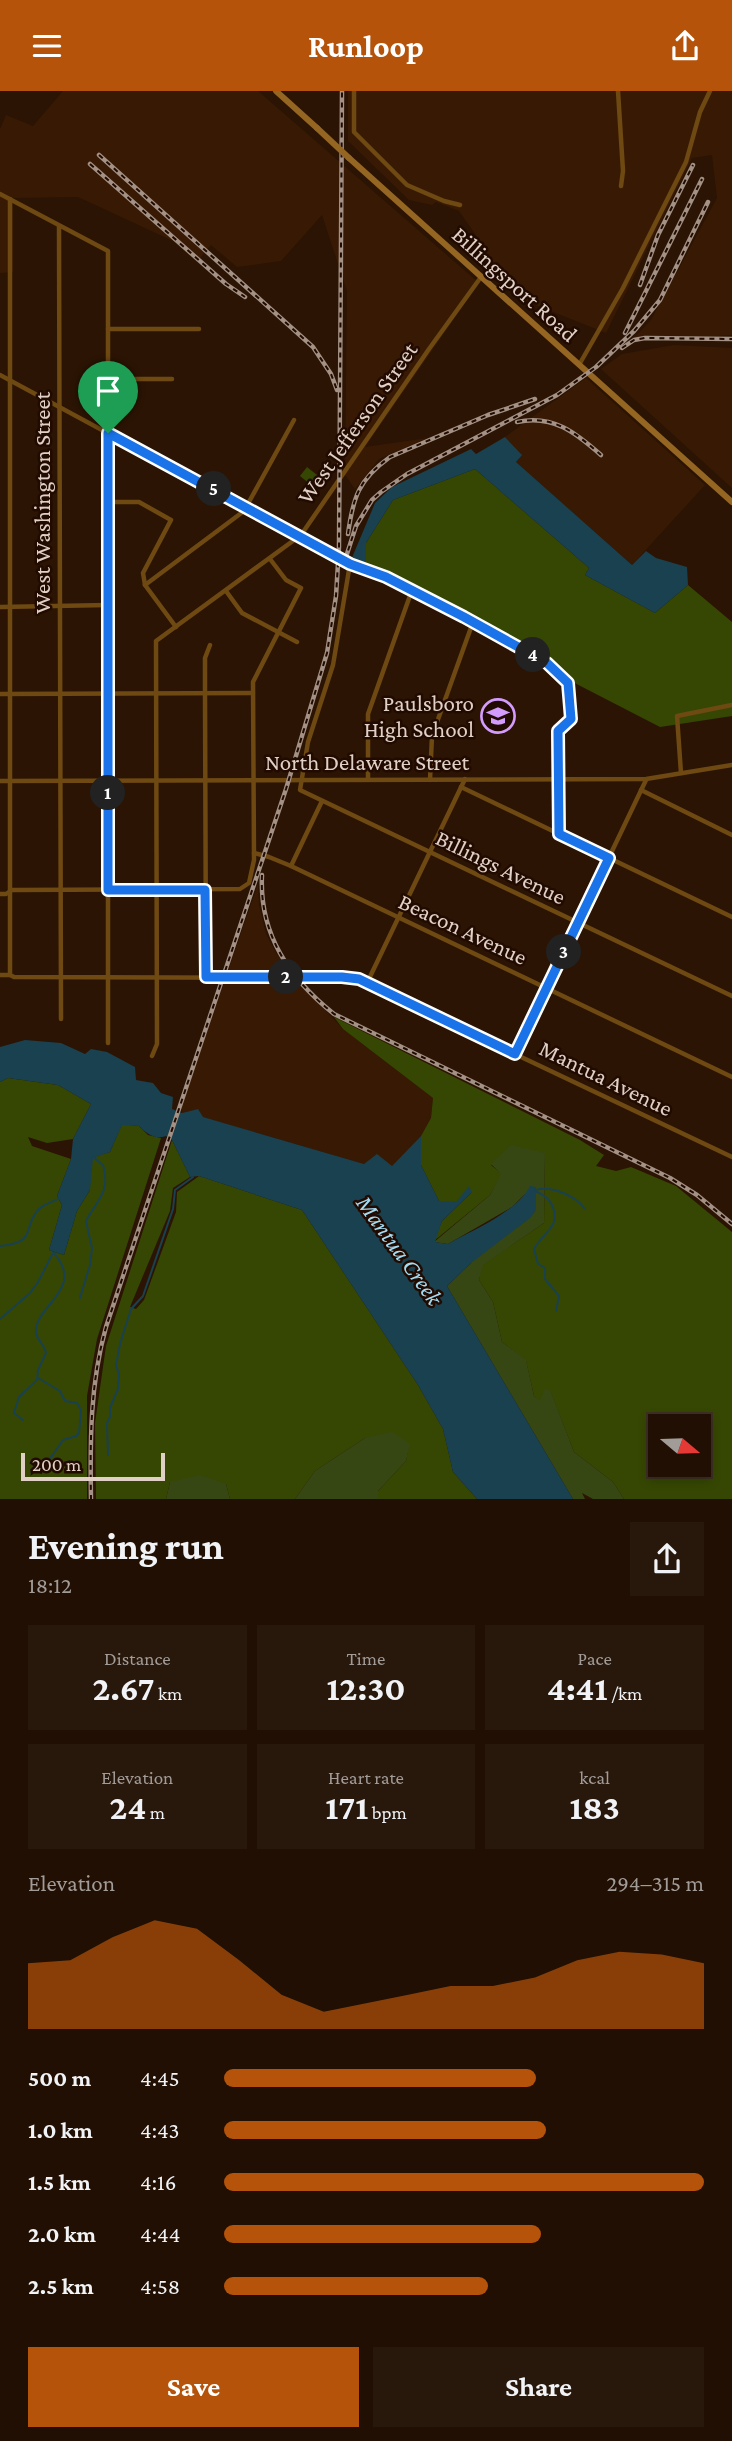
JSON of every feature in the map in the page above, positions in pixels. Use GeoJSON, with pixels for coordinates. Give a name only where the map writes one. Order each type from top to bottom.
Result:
{"type":"FeatureCollection","features":[{"type":"Feature","properties":{"kind":"street","name":"Billingsport Road"},"geometry":{"type":"LineString","coordinates":[[276,91],[732,502]]}},
{"type":"Feature","properties":{"kind":"street"},"geometry":{"type":"LineString","coordinates":[[354,91],[354,132],[357,137],[407,185],[460,205]]}},
{"type":"Feature","properties":{"kind":"street"},"geometry":{"type":"LineString","coordinates":[[618,91],[624,171],[621,186]]}},
{"type":"Feature","properties":{"kind":"street"},"geometry":{"type":"LineString","coordinates":[[579,365],[623,288],[686,162],[700,112],[710,91]]}},
{"type":"Feature","properties":{"kind":"street"},"geometry":{"type":"LineString","coordinates":[[0,194],[107,251],[108,1044]]}},
{"type":"Feature","properties":{"kind":"street"},"geometry":{"type":"LineString","coordinates":[[10,199],[10,975]]}},
{"type":"Feature","properties":{"kind":"street","name":"West Washington Street"},"geometry":{"type":"LineString","coordinates":[[59,226],[61,1019]]}},
{"type":"Feature","properties":{"kind":"street","name":"West Jefferson Street"},"geometry":{"type":"LineString","coordinates":[[152,1056],[158,1044],[156,641],[300,535],[481,277]]}},
{"type":"Feature","properties":{"kind":"street"},"geometry":{"type":"LineString","coordinates":[[108,329],[199,329]]}},
{"type":"Feature","properties":{"kind":"street"},"geometry":{"type":"LineString","coordinates":[[0,375],[350,564],[412,590],[547,663],[568,683],[571,719],[558,731],[559,834]]}},
{"type":"Feature","properties":{"kind":"street"},"geometry":{"type":"LineString","coordinates":[[108,379],[172,379]]}},
{"type":"Feature","properties":{"kind":"street"},"geometry":{"type":"LineString","coordinates":[[145,585],[244,511],[294,420]]}},
{"type":"Feature","properties":{"kind":"street"},"geometry":{"type":"LineString","coordinates":[[108,502],[139,502],[172,520],[143,573],[145,585],[176,627]]}},
{"type":"Feature","properties":{"kind":"street"},"geometry":{"type":"LineString","coordinates":[[0,894],[12,890],[236,889],[249,883],[254,867],[253,682],[301,588],[286,580],[270,559]]}},
{"type":"Feature","properties":{"kind":"street"},"geometry":{"type":"LineString","coordinates":[[301,781],[306,749],[335,654],[350,564]]}},
{"type":"Feature","properties":{"kind":"street"},"geometry":{"type":"LineString","coordinates":[[368,779],[368,714],[412,590]]}},
{"type":"Feature","properties":{"kind":"street"},"geometry":{"type":"LineString","coordinates":[[226,591],[242,613],[297,642]]}},
{"type":"Feature","properties":{"kind":"street"},"geometry":{"type":"LineString","coordinates":[[0,607],[108,605]]}},
{"type":"Feature","properties":{"kind":"street"},"geometry":{"type":"LineString","coordinates":[[430,780],[432,736],[473,622]]}},
{"type":"Feature","properties":{"kind":"street"},"geometry":{"type":"LineString","coordinates":[[206,977],[205,658],[210,645]]}},
{"type":"Feature","properties":{"kind":"street"},"geometry":{"type":"LineString","coordinates":[[0,694],[253,693]]}},
{"type":"Feature","properties":{"kind":"street"},"geometry":{"type":"LineString","coordinates":[[681,773],[676,719],[680,715],[732,705]]}},
{"type":"Feature","properties":{"kind":"street","name":"North Delaware Street"},"geometry":{"type":"LineString","coordinates":[[0,781],[646,779],[732,765]]}},
{"type":"Feature","properties":{"kind":"street"},"geometry":{"type":"LineString","coordinates":[[367,983],[465,779]]}},
{"type":"Feature","properties":{"kind":"street"},"geometry":{"type":"LineString","coordinates":[[515,1054],[646,779]]}},
{"type":"Feature","properties":{"kind":"street","name":"Billings Avenue"},"geometry":{"type":"LineString","coordinates":[[301,781],[300,790],[322,801],[732,996]]}},
{"type":"Feature","properties":{"kind":"street"},"geometry":{"type":"LineString","coordinates":[[461,787],[732,917]]}},
{"type":"Feature","properties":{"kind":"street"},"geometry":{"type":"LineString","coordinates":[[641,790],[732,835]]}},
{"type":"Feature","properties":{"kind":"street"},"geometry":{"type":"LineString","coordinates":[[291,866],[322,801]]}},
{"type":"Feature","properties":{"kind":"street","name":"Beacon Avenue"},"geometry":{"type":"LineString","coordinates":[[254,853],[269,856],[291,866],[732,1077]]}},
{"type":"Feature","properties":{"kind":"street","name":"Mantua Avenue"},"geometry":{"type":"LineString","coordinates":[[0,975],[342,977],[367,983],[732,1157]]}},
{"type":"Feature","properties":{"kind":"shaded area"},"geometry":{"type":"Polygon","coordinates":[[[63,91],[258,91],[479,283],[365,447],[428,438],[379,459],[355,489],[345,475],[347,291],[322,215],[281,261],[237,267],[211,245],[197,262],[173,241],[78,197],[13,198],[13,272],[0,273],[0,129],[6,115],[33,126],[63,91]]]}},
{"type":"Feature","properties":{"kind":"shaded area"},"geometry":{"type":"Polygon","coordinates":[[[348,91],[732,91],[732,335],[631,341],[651,320],[717,198],[712,155],[692,158],[606,333],[518,298],[500,281],[480,241],[459,211],[436,202],[432,205],[409,200],[348,141],[348,91]]]}},
{"type":"Feature","properties":{"kind":"shaded area"},"geometry":{"type":"Polygon","coordinates":[[[674,345],[732,348],[732,488],[601,369],[622,354],[674,345]]]}},
{"type":"Feature","properties":{"kind":"shaded area"},"geometry":{"type":"Polygon","coordinates":[[[586,378],[705,485],[632,565],[516,462],[521,454],[505,437],[586,378]]]}},
{"type":"Feature","properties":{"kind":"shaded area"},"geometry":{"type":"Polygon","coordinates":[[[258,884],[259,905],[266,934],[293,976],[343,1029],[433,1098],[431,1118],[421,1136],[392,1166],[364,1164],[202,1117],[198,1109],[182,1113],[182,1104],[258,884]]]}},
{"type":"Feature","properties":{"kind":"green space"},"geometry":{"type":"Polygon","coordinates":[[[307,467],[322,479],[315,488],[300,476],[307,467]]]}},
{"type":"Feature","properties":{"kind":"green space"},"geometry":{"type":"Polygon","coordinates":[[[475,469],[589,568],[585,575],[655,613],[688,585],[732,622],[732,716],[660,727],[563,677],[558,666],[366,566],[366,543],[393,500],[475,469]]]}},
{"type":"Feature","properties":{"kind":"green space"},"geometry":{"type":"Polygon","coordinates":[[[334,1017],[580,1140],[604,1155],[596,1166],[616,1171],[631,1167],[676,1186],[732,1232],[732,1499],[624,1499],[613,1482],[574,1452],[551,1393],[540,1402],[534,1396],[526,1361],[502,1342],[493,1302],[479,1280],[482,1265],[544,1223],[545,1153],[491,1165],[502,1174],[490,1195],[434,1241],[442,1221],[472,1192],[457,1201],[439,1201],[421,1165],[421,1136],[431,1118],[433,1098],[343,1029],[334,1017]]]}},
{"type":"Feature","properties":{"kind":"green space"},"geometry":{"type":"Polygon","coordinates":[[[8,1078],[58,1085],[91,1104],[73,1139],[47,1143],[28,1137],[32,1146],[71,1159],[57,1196],[62,1205],[49,1250],[64,1255],[77,1211],[90,1190],[90,1163],[93,1157],[110,1152],[122,1124],[139,1126],[148,1135],[161,1138],[97,1339],[87,1396],[87,1499],[0,1499],[0,1082],[8,1078]]]}},
{"type":"Feature","properties":{"kind":"green space"},"geometry":{"type":"Polygon","coordinates":[[[172,1140],[190,1177],[173,1188],[170,1211],[130,1307],[136,1309],[144,1300],[176,1212],[177,1192],[199,1176],[302,1210],[418,1385],[443,1429],[453,1472],[477,1499],[378,1499],[378,1491],[406,1461],[409,1444],[365,1438],[315,1471],[295,1499],[230,1499],[226,1484],[170,1482],[166,1499],[96,1499],[95,1423],[106,1346],[172,1140]]]}},
{"type":"Feature","properties":{"kind":"green space"},"geometry":{"type":"Polygon","coordinates":[[[511,1145],[545,1153],[544,1223],[483,1265],[479,1280],[493,1302],[502,1342],[526,1360],[534,1396],[540,1401],[545,1388],[551,1392],[574,1452],[613,1482],[624,1499],[593,1499],[582,1493],[585,1499],[573,1499],[447,1286],[471,1263],[526,1193],[512,1207],[448,1244],[434,1242],[490,1195],[501,1174],[491,1164],[511,1145]]]}},
{"type":"Feature","properties":{"kind":"green space"},"geometry":{"type":"Polygon","coordinates":[[[392,1432],[410,1444],[406,1461],[378,1491],[378,1499],[295,1499],[315,1471],[365,1438],[392,1432]]]}},
{"type":"Feature","properties":{"kind":"green space"},"geometry":{"type":"Polygon","coordinates":[[[200,1475],[226,1484],[230,1499],[166,1499],[170,1482],[200,1475]]]}},
{"type":"Feature","properties":{"kind":"water"},"geometry":{"type":"Polygon","coordinates":[[[505,437],[522,455],[516,462],[632,565],[646,551],[656,558],[687,567],[688,585],[655,613],[585,575],[589,568],[475,469],[393,500],[366,543],[366,566],[351,560],[375,503],[392,487],[471,449],[476,454],[505,437]]]}},
{"type":"Feature","properties":{"kind":"water","name":"Mantua Creek"},"geometry":{"type":"Polygon","coordinates":[[[25,1040],[61,1043],[85,1054],[91,1049],[107,1052],[135,1067],[136,1080],[153,1083],[161,1093],[173,1097],[172,1109],[182,1113],[198,1109],[203,1117],[364,1164],[377,1154],[392,1166],[421,1136],[421,1165],[439,1201],[457,1201],[469,1186],[472,1192],[442,1221],[435,1242],[448,1244],[482,1226],[515,1204],[530,1186],[536,1187],[536,1210],[530,1218],[471,1263],[447,1286],[573,1499],[477,1499],[453,1472],[443,1429],[418,1385],[302,1210],[199,1176],[190,1177],[172,1140],[166,1136],[155,1137],[139,1126],[122,1125],[110,1152],[93,1158],[90,1190],[77,1211],[64,1255],[49,1250],[62,1205],[57,1196],[71,1159],[73,1139],[91,1104],[58,1085],[8,1078],[0,1082],[0,1047],[25,1040]]]}},
{"type":"Feature","properties":{"kind":"waterway"},"geometry":{"type":"LineString","coordinates":[[80,1298],[92,1248],[86,1221],[102,1195],[105,1182],[103,1165],[93,1157]]}},
{"type":"Feature","properties":{"kind":"waterway"},"geometry":{"type":"LineString","coordinates":[[108,1455],[107,1423],[118,1389],[119,1373],[116,1366],[120,1344],[131,1309],[143,1296],[173,1209],[175,1190],[193,1177]]}},
{"type":"Feature","properties":{"kind":"waterway"},"geometry":{"type":"LineString","coordinates":[[536,1190],[549,1189],[563,1193],[585,1209]]}},
{"type":"Feature","properties":{"kind":"waterway"},"geometry":{"type":"LineString","coordinates":[[535,1191],[549,1200],[554,1213],[553,1224],[534,1249],[538,1264],[545,1268],[545,1279],[559,1296],[556,1311]]}},
{"type":"Feature","properties":{"kind":"waterway"},"geometry":{"type":"LineString","coordinates":[[0,1246],[25,1238],[39,1209],[60,1198]]}},
{"type":"Feature","properties":{"kind":"waterway"},"geometry":{"type":"LineString","coordinates":[[0,1319],[30,1293],[53,1253]]}},
{"type":"Feature","properties":{"kind":"waterway"},"geometry":{"type":"LineString","coordinates":[[23,1420],[14,1413],[19,1397],[37,1380],[38,1370],[46,1353],[36,1333],[38,1323],[62,1287],[64,1277],[62,1266],[54,1253]]}},
{"type":"Feature","properties":{"kind":"waterway"},"geometry":{"type":"LineString","coordinates":[[38,1378],[60,1391],[65,1401],[77,1403],[81,1410],[79,1433],[63,1440],[44,1463]]}},
{"type":"Feature","properties":{"kind":"railway"},"geometry":{"type":"LineString","coordinates":[[91,1499],[94,1391],[106,1327],[286,789],[327,653],[336,596],[339,547],[342,91]]}},
{"type":"Feature","properties":{"kind":"railway"},"geometry":{"type":"LineString","coordinates":[[99,155],[313,347],[331,374],[337,390]]}},
{"type":"Feature","properties":{"kind":"railway"},"geometry":{"type":"LineString","coordinates":[[90,164],[226,284],[245,297]]}},
{"type":"Feature","properties":{"kind":"railway"},"geometry":{"type":"LineString","coordinates":[[640,285],[658,235],[693,165]]}},
{"type":"Feature","properties":{"kind":"railway"},"geometry":{"type":"LineString","coordinates":[[625,333],[702,179]]}},
{"type":"Feature","properties":{"kind":"railway"},"geometry":{"type":"LineString","coordinates":[[345,560],[356,526],[372,500],[381,492],[407,474],[557,395],[596,367],[634,331],[660,300],[708,202]]}},
{"type":"Feature","properties":{"kind":"railway"},"geometry":{"type":"LineString","coordinates":[[622,348],[634,340],[645,338],[732,339]]}},
{"type":"Feature","properties":{"kind":"railway"},"geometry":{"type":"LineString","coordinates":[[348,534],[359,491],[379,465],[390,457],[488,415],[535,399]]}},
{"type":"Feature","properties":{"kind":"railway"},"geometry":{"type":"LineString","coordinates":[[517,422],[530,420],[553,423],[573,433],[601,455]]}},
{"type":"Feature","properties":{"kind":"railway"},"geometry":{"type":"LineString","coordinates":[[262,875],[266,917],[280,953],[303,985],[334,1014],[670,1178],[697,1195],[732,1224]]}},
{"type":"Feature","properties":{"kind":"place","name":"Paulsboro High School"},"geometry":{"type":"Point","coordinates":[498,716]}},
{"type":"Feature","properties":{"kind":"route"},"geometry":{"type":"LineString","coordinates":[[108,433],[350,564],[372,571],[432,599],[547,663],[568,683],[571,719],[558,731],[559,834],[609,858],[515,1054],[359,979],[206,977],[205,890],[108,890],[108,433]]}}]}
